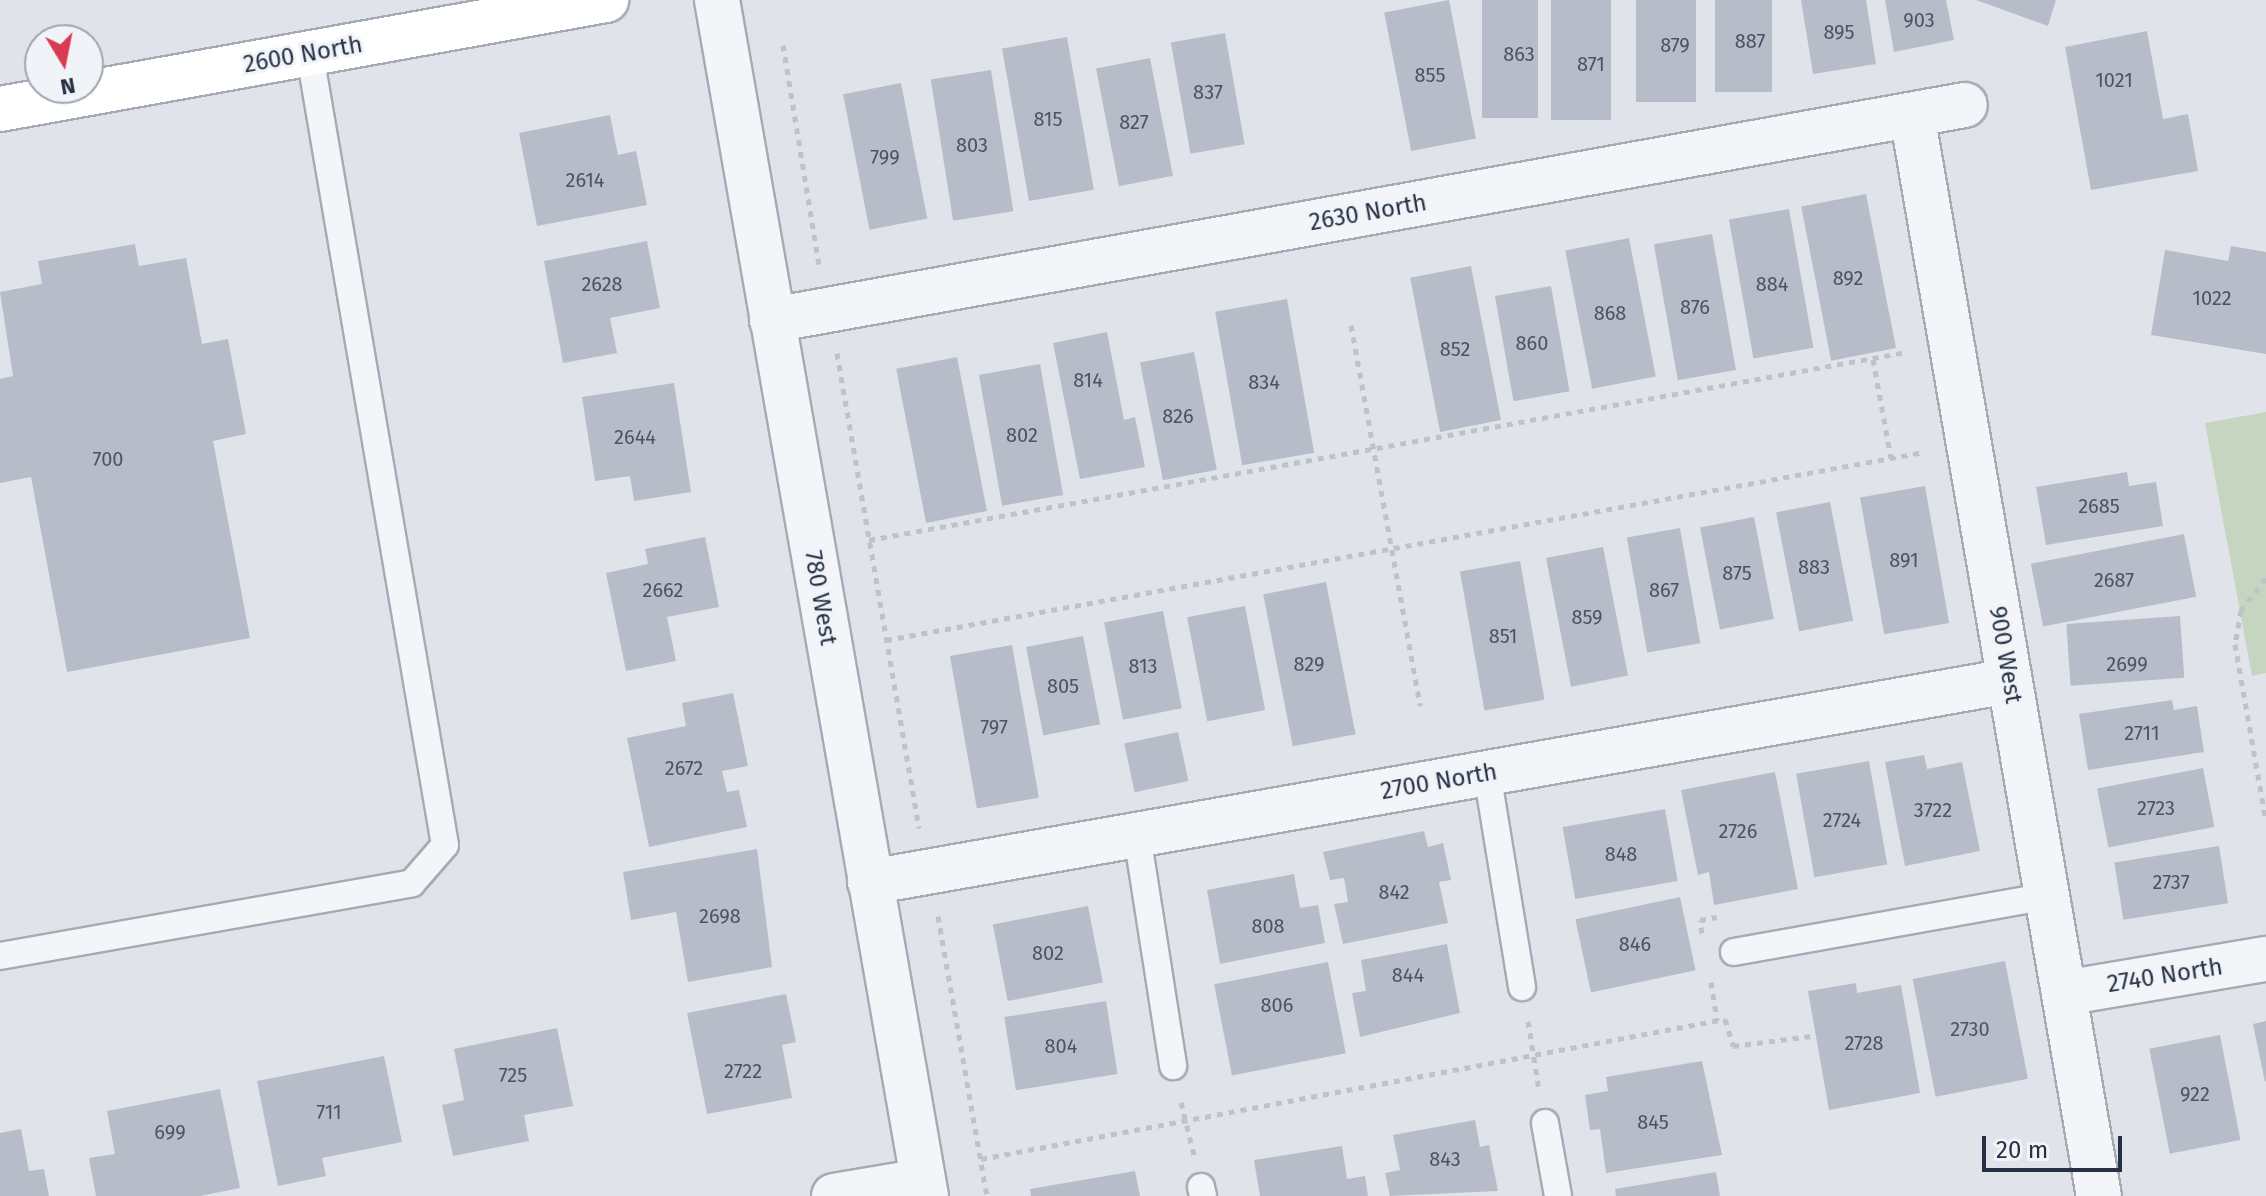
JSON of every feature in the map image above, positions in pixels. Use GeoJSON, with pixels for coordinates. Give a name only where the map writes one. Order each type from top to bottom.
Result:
{"type":"FeatureCollection","features":[{"type":"Feature","properties":{"kind":"street","name":"2600 North"},"geometry":{"type":"LineString","coordinates":[[0,109],[606,0]]}},
{"type":"Feature","properties":{"kind":"street","name":"780 West"},"geometry":{"type":"LineString","coordinates":[[717,0],[924,1188]]}},
{"type":"Feature","properties":{"kind":"street","name":"2630 North"},"geometry":{"type":"LineString","coordinates":[[772,320],[1965,105]]}},
{"type":"Feature","properties":{"kind":"street","name":"900 West"},"geometry":{"type":"LineString","coordinates":[[1912,115],[2099,1196]]}},
{"type":"Feature","properties":{"kind":"street","name":"2700 North"},"geometry":{"type":"LineString","coordinates":[[870,882],[2009,681]]}},
{"type":"Feature","properties":{"kind":"street","name":"2740 North"},"geometry":{"type":"LineString","coordinates":[[2064,993],[2266,959]]}},
{"type":"Feature","properties":{"kind":"street"},"geometry":{"type":"LineString","coordinates":[[834,1196],[924,1188]]}},
{"type":"Feature","properties":{"kind":"lane"},"geometry":{"type":"LineString","coordinates":[[0,956],[412,883],[445,845],[310,55]]}},
{"type":"Feature","properties":{"kind":"lane"},"geometry":{"type":"LineString","coordinates":[[1487,773],[1522,987]]}},
{"type":"Feature","properties":{"kind":"lane"},"geometry":{"type":"LineString","coordinates":[[1137,835],[1173,1066]]}},
{"type":"Feature","properties":{"kind":"lane"},"geometry":{"type":"LineString","coordinates":[[1734,952],[2048,896]]}},
{"type":"Feature","properties":{"kind":"lane"},"geometry":{"type":"LineString","coordinates":[[1545,1123],[1558,1196]]}},
{"type":"Feature","properties":{"kind":"path"},"geometry":{"type":"LineString","coordinates":[[783,45],[818,260]]}},
{"type":"Feature","properties":{"kind":"path"},"geometry":{"type":"LineString","coordinates":[[1351,325],[1420,706]]}},
{"type":"Feature","properties":{"kind":"path"},"geometry":{"type":"LineString","coordinates":[[869,540],[1918,350]]}},
{"type":"Feature","properties":{"kind":"path"},"geometry":{"type":"LineString","coordinates":[[837,354],[918,822]]}},
{"type":"Feature","properties":{"kind":"path"},"geometry":{"type":"LineString","coordinates":[[1873,359],[1891,458]]}},
{"type":"Feature","properties":{"kind":"path"},"geometry":{"type":"LineString","coordinates":[[886,640],[1938,450]]}},
{"type":"Feature","properties":{"kind":"path"},"geometry":{"type":"LineString","coordinates":[[2266,578],[2241,610],[2235,644],[2266,821]]}},
{"type":"Feature","properties":{"kind":"path"},"geometry":{"type":"LineString","coordinates":[[940,923],[987,1196]]}},
{"type":"Feature","properties":{"kind":"path"},"geometry":{"type":"LineString","coordinates":[[1522,987],[1545,1123]]}},
{"type":"Feature","properties":{"kind":"path"},"geometry":{"type":"LineString","coordinates":[[981,1159],[1725,1019],[1733,1046],[1811,1036]]}},
{"type":"Feature","properties":{"kind":"path"},"geometry":{"type":"LineString","coordinates":[[1173,1066],[1202,1191]]}},
{"type":"Feature","properties":{"kind":"green space"},"geometry":{"type":"Polygon","coordinates":[[[2266,412],[2266,673],[2252,676],[2205,423],[2266,412]]]}},
{"type":"Feature","properties":{"kind":"building"},"geometry":{"type":"Polygon","coordinates":[[[1449,0],[1476,138],[1411,151],[1384,13],[1449,0]]]}},
{"type":"Feature","properties":{"kind":"building"},"geometry":{"type":"Polygon","coordinates":[[[1482,0],[1538,0],[1538,118],[1482,118],[1482,0]]]}},
{"type":"Feature","properties":{"kind":"building"},"geometry":{"type":"Polygon","coordinates":[[[1551,0],[1611,0],[1611,120],[1551,120],[1551,0]]]}},
{"type":"Feature","properties":{"kind":"building"},"geometry":{"type":"Polygon","coordinates":[[[1636,0],[1696,0],[1696,102],[1636,102],[1636,0]]]}},
{"type":"Feature","properties":{"kind":"building"},"geometry":{"type":"Polygon","coordinates":[[[1715,0],[1772,0],[1772,92],[1715,92],[1715,0]]]}},
{"type":"Feature","properties":{"kind":"building"},"geometry":{"type":"Polygon","coordinates":[[[1801,0],[1866,0],[1876,64],[1813,74],[1801,0]]]}},
{"type":"Feature","properties":{"kind":"building"},"geometry":{"type":"Polygon","coordinates":[[[1885,0],[1946,0],[1954,40],[1894,52],[1885,0]]]}},
{"type":"Feature","properties":{"kind":"building"},"geometry":{"type":"Polygon","coordinates":[[[1976,0],[2056,0],[2048,26],[1976,0]]]}},
{"type":"Feature","properties":{"kind":"building"},"geometry":{"type":"Polygon","coordinates":[[[2147,31],[2163,119],[2188,114],[2198,171],[2091,190],[2065,47],[2147,31]]]}},
{"type":"Feature","properties":{"kind":"building"},"geometry":{"type":"Polygon","coordinates":[[[1225,33],[1245,144],[1190,154],[1171,43],[1225,33]]]}},
{"type":"Feature","properties":{"kind":"building"},"geometry":{"type":"Polygon","coordinates":[[[1067,37],[1094,190],[1029,201],[1002,48],[1067,37]]]}},
{"type":"Feature","properties":{"kind":"building"},"geometry":{"type":"Polygon","coordinates":[[[1150,58],[1173,176],[1119,186],[1096,68],[1150,58]]]}},
{"type":"Feature","properties":{"kind":"building"},"geometry":{"type":"Polygon","coordinates":[[[991,70],[1013,211],[953,221],[931,80],[991,70]]]}},
{"type":"Feature","properties":{"kind":"building"},"geometry":{"type":"Polygon","coordinates":[[[901,83],[927,218],[869,230],[843,94],[901,83]]]}},
{"type":"Feature","properties":{"kind":"building"},"geometry":{"type":"Polygon","coordinates":[[[610,115],[618,155],[636,151],[647,205],[537,226],[519,133],[610,115]]]}},
{"type":"Feature","properties":{"kind":"building"},"geometry":{"type":"Polygon","coordinates":[[[1866,194],[1896,348],[1831,361],[1801,207],[1866,194]]]}},
{"type":"Feature","properties":{"kind":"building"},"geometry":{"type":"Polygon","coordinates":[[[1789,209],[1813,348],[1753,358],[1729,220],[1789,209]]]}},
{"type":"Feature","properties":{"kind":"building"},"geometry":{"type":"Polygon","coordinates":[[[1712,234],[1736,370],[1678,380],[1654,244],[1712,234]]]}},
{"type":"Feature","properties":{"kind":"building"},"geometry":{"type":"Polygon","coordinates":[[[1629,238],[1656,376],[1592,389],[1565,250],[1629,238]]]}},
{"type":"Feature","properties":{"kind":"building"},"geometry":{"type":"Polygon","coordinates":[[[647,241],[660,308],[610,318],[617,353],[563,363],[544,261],[647,241]]]}},
{"type":"Feature","properties":{"kind":"building"},"geometry":{"type":"Polygon","coordinates":[[[135,244],[139,266],[186,258],[202,344],[228,339],[246,434],[213,441],[250,638],[67,672],[31,477],[0,483],[0,379],[13,376],[0,292],[42,284],[38,261],[135,244]]]}},
{"type":"Feature","properties":{"kind":"building"},"geometry":{"type":"Polygon","coordinates":[[[2231,246],[2266,252],[2266,354],[2151,335],[2165,250],[2228,261],[2231,246]]]}},
{"type":"Feature","properties":{"kind":"building"},"geometry":{"type":"Polygon","coordinates":[[[1471,266],[1501,420],[1440,432],[1410,278],[1471,266]]]}},
{"type":"Feature","properties":{"kind":"building"},"geometry":{"type":"Polygon","coordinates":[[[1551,286],[1570,391],[1513,401],[1495,296],[1551,286]]]}},
{"type":"Feature","properties":{"kind":"building"},"geometry":{"type":"Polygon","coordinates":[[[1287,299],[1314,453],[1242,465],[1215,312],[1287,299]]]}},
{"type":"Feature","properties":{"kind":"building"},"geometry":{"type":"Polygon","coordinates":[[[1107,332],[1124,420],[1135,417],[1145,467],[1080,479],[1053,343],[1107,332]]]}},
{"type":"Feature","properties":{"kind":"building"},"geometry":{"type":"Polygon","coordinates":[[[1194,352],[1217,470],[1163,480],[1140,362],[1194,352]]]}},
{"type":"Feature","properties":{"kind":"building"},"geometry":{"type":"Polygon","coordinates":[[[957,357],[987,511],[926,523],[896,369],[957,357]]]}},
{"type":"Feature","properties":{"kind":"building"},"geometry":{"type":"Polygon","coordinates":[[[1040,364],[1063,495],[1002,506],[979,375],[1040,364]]]}},
{"type":"Feature","properties":{"kind":"building"},"geometry":{"type":"Polygon","coordinates":[[[674,383],[691,492],[634,501],[630,476],[595,481],[582,397],[674,383]]]}},
{"type":"Feature","properties":{"kind":"building"},"geometry":{"type":"Polygon","coordinates":[[[2127,472],[2129,486],[2156,482],[2163,526],[2046,545],[2036,487],[2127,472]]]}},
{"type":"Feature","properties":{"kind":"building"},"geometry":{"type":"Polygon","coordinates":[[[1925,486],[1949,623],[1884,634],[1860,497],[1925,486]]]}},
{"type":"Feature","properties":{"kind":"building"},"geometry":{"type":"Polygon","coordinates":[[[1830,502],[1853,621],[1799,631],[1776,512],[1830,502]]]}},
{"type":"Feature","properties":{"kind":"building"},"geometry":{"type":"Polygon","coordinates":[[[1754,517],[1774,619],[1720,630],[1700,527],[1754,517]]]}},
{"type":"Feature","properties":{"kind":"building"},"geometry":{"type":"Polygon","coordinates":[[[1680,528],[1700,643],[1647,653],[1627,537],[1680,528]]]}},
{"type":"Feature","properties":{"kind":"building"},"geometry":{"type":"Polygon","coordinates":[[[2184,534],[2196,597],[2043,627],[2031,564],[2184,534]]]}},
{"type":"Feature","properties":{"kind":"building"},"geometry":{"type":"Polygon","coordinates":[[[705,537],[719,607],[667,617],[676,661],[626,671],[606,573],[648,564],[645,549],[705,537]]]}},
{"type":"Feature","properties":{"kind":"building"},"geometry":{"type":"Polygon","coordinates":[[[1603,547],[1628,676],[1571,687],[1546,558],[1603,547]]]}},
{"type":"Feature","properties":{"kind":"building"},"geometry":{"type":"Polygon","coordinates":[[[1520,561],[1544,700],[1484,710],[1460,572],[1520,561]]]}},
{"type":"Feature","properties":{"kind":"building"},"geometry":{"type":"Polygon","coordinates":[[[1326,582],[1356,734],[1293,746],[1263,594],[1326,582]]]}},
{"type":"Feature","properties":{"kind":"building"},"geometry":{"type":"Polygon","coordinates":[[[1245,606],[1265,710],[1207,721],[1187,617],[1245,606]]]}},
{"type":"Feature","properties":{"kind":"building"},"geometry":{"type":"Polygon","coordinates":[[[1163,611],[1182,708],[1123,720],[1104,622],[1163,611]]]}},
{"type":"Feature","properties":{"kind":"building"},"geometry":{"type":"Polygon","coordinates":[[[2180,616],[2184,678],[2071,686],[2066,624],[2180,616]]]}},
{"type":"Feature","properties":{"kind":"building"},"geometry":{"type":"Polygon","coordinates":[[[1083,636],[1100,724],[1043,735],[1026,647],[1083,636]]]}},
{"type":"Feature","properties":{"kind":"building"},"geometry":{"type":"Polygon","coordinates":[[[1012,645],[1039,798],[977,809],[950,656],[1012,645]]]}},
{"type":"Feature","properties":{"kind":"building"},"geometry":{"type":"Polygon","coordinates":[[[733,693],[748,766],[722,771],[727,792],[739,790],[747,827],[649,847],[627,738],[686,726],[682,703],[733,693]]]}},
{"type":"Feature","properties":{"kind":"building"},"geometry":{"type":"Polygon","coordinates":[[[2172,700],[2174,710],[2197,706],[2204,752],[2088,770],[2079,714],[2172,700]]]}},
{"type":"Feature","properties":{"kind":"building"},"geometry":{"type":"Polygon","coordinates":[[[1178,732],[1188,781],[1135,792],[1124,743],[1178,732]]]}},
{"type":"Feature","properties":{"kind":"building"},"geometry":{"type":"Polygon","coordinates":[[[1924,755],[1927,769],[1962,762],[1980,851],[1905,866],[1885,762],[1924,755]]]}},
{"type":"Feature","properties":{"kind":"building"},"geometry":{"type":"Polygon","coordinates":[[[1869,761],[1887,864],[1814,877],[1796,774],[1869,761]]]}},
{"type":"Feature","properties":{"kind":"building"},"geometry":{"type":"Polygon","coordinates":[[[2203,768],[2214,827],[2108,848],[2097,789],[2203,768]]]}},
{"type":"Feature","properties":{"kind":"building"},"geometry":{"type":"Polygon","coordinates":[[[1775,772],[1798,889],[1714,905],[1709,872],[1698,875],[1681,790],[1775,772]]]}},
{"type":"Feature","properties":{"kind":"building"},"geometry":{"type":"Polygon","coordinates":[[[1665,809],[1678,881],[1575,899],[1563,827],[1665,809]]]}},
{"type":"Feature","properties":{"kind":"building"},"geometry":{"type":"Polygon","coordinates":[[[1424,831],[1428,847],[1443,843],[1451,880],[1439,882],[1448,923],[1343,944],[1334,904],[1348,902],[1344,878],[1330,880],[1323,852],[1424,831]]]}},
{"type":"Feature","properties":{"kind":"building"},"geometry":{"type":"Polygon","coordinates":[[[2219,846],[2228,903],[2123,920],[2114,863],[2219,846]]]}},
{"type":"Feature","properties":{"kind":"building"},"geometry":{"type":"Polygon","coordinates":[[[757,849],[772,967],[688,982],[676,912],[631,920],[623,872],[757,849]]]}},
{"type":"Feature","properties":{"kind":"building"},"geometry":{"type":"Polygon","coordinates":[[[1294,874],[1300,908],[1318,905],[1325,943],[1220,964],[1207,890],[1294,874]]]}},
{"type":"Feature","properties":{"kind":"building"},"geometry":{"type":"Polygon","coordinates":[[[1680,897],[1696,970],[1591,993],[1575,919],[1680,897]]]}},
{"type":"Feature","properties":{"kind":"building"},"geometry":{"type":"Polygon","coordinates":[[[1088,906],[1103,983],[1008,1001],[993,925],[1088,906]]]}},
{"type":"Feature","properties":{"kind":"building"},"geometry":{"type":"Polygon","coordinates":[[[1447,944],[1460,1013],[1360,1037],[1352,993],[1366,991],[1361,960],[1447,944]]]}},
{"type":"Feature","properties":{"kind":"building"},"geometry":{"type":"Polygon","coordinates":[[[2005,961],[2028,1079],[1936,1097],[1913,979],[2005,961]]]}},
{"type":"Feature","properties":{"kind":"building"},"geometry":{"type":"Polygon","coordinates":[[[1328,962],[1346,1053],[1232,1075],[1214,984],[1328,962]]]}},
{"type":"Feature","properties":{"kind":"building"},"geometry":{"type":"Polygon","coordinates":[[[1856,983],[1857,993],[1901,985],[1920,1093],[1829,1110],[1808,991],[1856,983]]]}},
{"type":"Feature","properties":{"kind":"building"},"geometry":{"type":"Polygon","coordinates":[[[786,994],[796,1042],[782,1045],[792,1098],[707,1114],[687,1013],[786,994]]]}},
{"type":"Feature","properties":{"kind":"building"},"geometry":{"type":"Polygon","coordinates":[[[1106,1001],[1118,1074],[1016,1090],[1004,1017],[1106,1001]]]}},
{"type":"Feature","properties":{"kind":"building"},"geometry":{"type":"Polygon","coordinates":[[[2266,1021],[2266,1081],[2265,1082],[2253,1024],[2266,1021]]]}},
{"type":"Feature","properties":{"kind":"building"},"geometry":{"type":"Polygon","coordinates":[[[557,1028],[573,1106],[524,1115],[529,1141],[453,1156],[442,1105],[464,1100],[454,1049],[557,1028]]]}},
{"type":"Feature","properties":{"kind":"building"},"geometry":{"type":"Polygon","coordinates":[[[2220,1035],[2240,1140],[2170,1154],[2149,1049],[2220,1035]]]}},
{"type":"Feature","properties":{"kind":"building"},"geometry":{"type":"Polygon","coordinates":[[[384,1056],[402,1142],[322,1158],[326,1176],[278,1186],[257,1081],[384,1056]]]}},
{"type":"Feature","properties":{"kind":"building"},"geometry":{"type":"Polygon","coordinates":[[[1702,1061],[1722,1155],[1606,1173],[1600,1129],[1590,1130],[1585,1095],[1608,1091],[1606,1077],[1702,1061]]]}},
{"type":"Feature","properties":{"kind":"building"},"geometry":{"type":"Polygon","coordinates":[[[220,1089],[240,1188],[200,1196],[96,1196],[89,1158],[115,1154],[107,1111],[220,1089]]]}},
{"type":"Feature","properties":{"kind":"building"},"geometry":{"type":"Polygon","coordinates":[[[1475,1120],[1480,1147],[1489,1145],[1498,1191],[1390,1196],[1385,1173],[1400,1170],[1393,1135],[1475,1120]]]}},
{"type":"Feature","properties":{"kind":"building"},"geometry":{"type":"Polygon","coordinates":[[[21,1129],[29,1171],[44,1169],[49,1196],[0,1196],[0,1133],[21,1129]]]}},
{"type":"Feature","properties":{"kind":"building"},"geometry":{"type":"Polygon","coordinates":[[[1342,1146],[1347,1179],[1365,1176],[1368,1196],[1260,1196],[1254,1160],[1342,1146]]]}},
{"type":"Feature","properties":{"kind":"building"},"geometry":{"type":"Polygon","coordinates":[[[1135,1171],[1140,1196],[1031,1196],[1030,1189],[1135,1171]]]}},
{"type":"Feature","properties":{"kind":"building"},"geometry":{"type":"Polygon","coordinates":[[[1716,1172],[1720,1196],[1616,1196],[1615,1189],[1716,1172]]]}}]}
